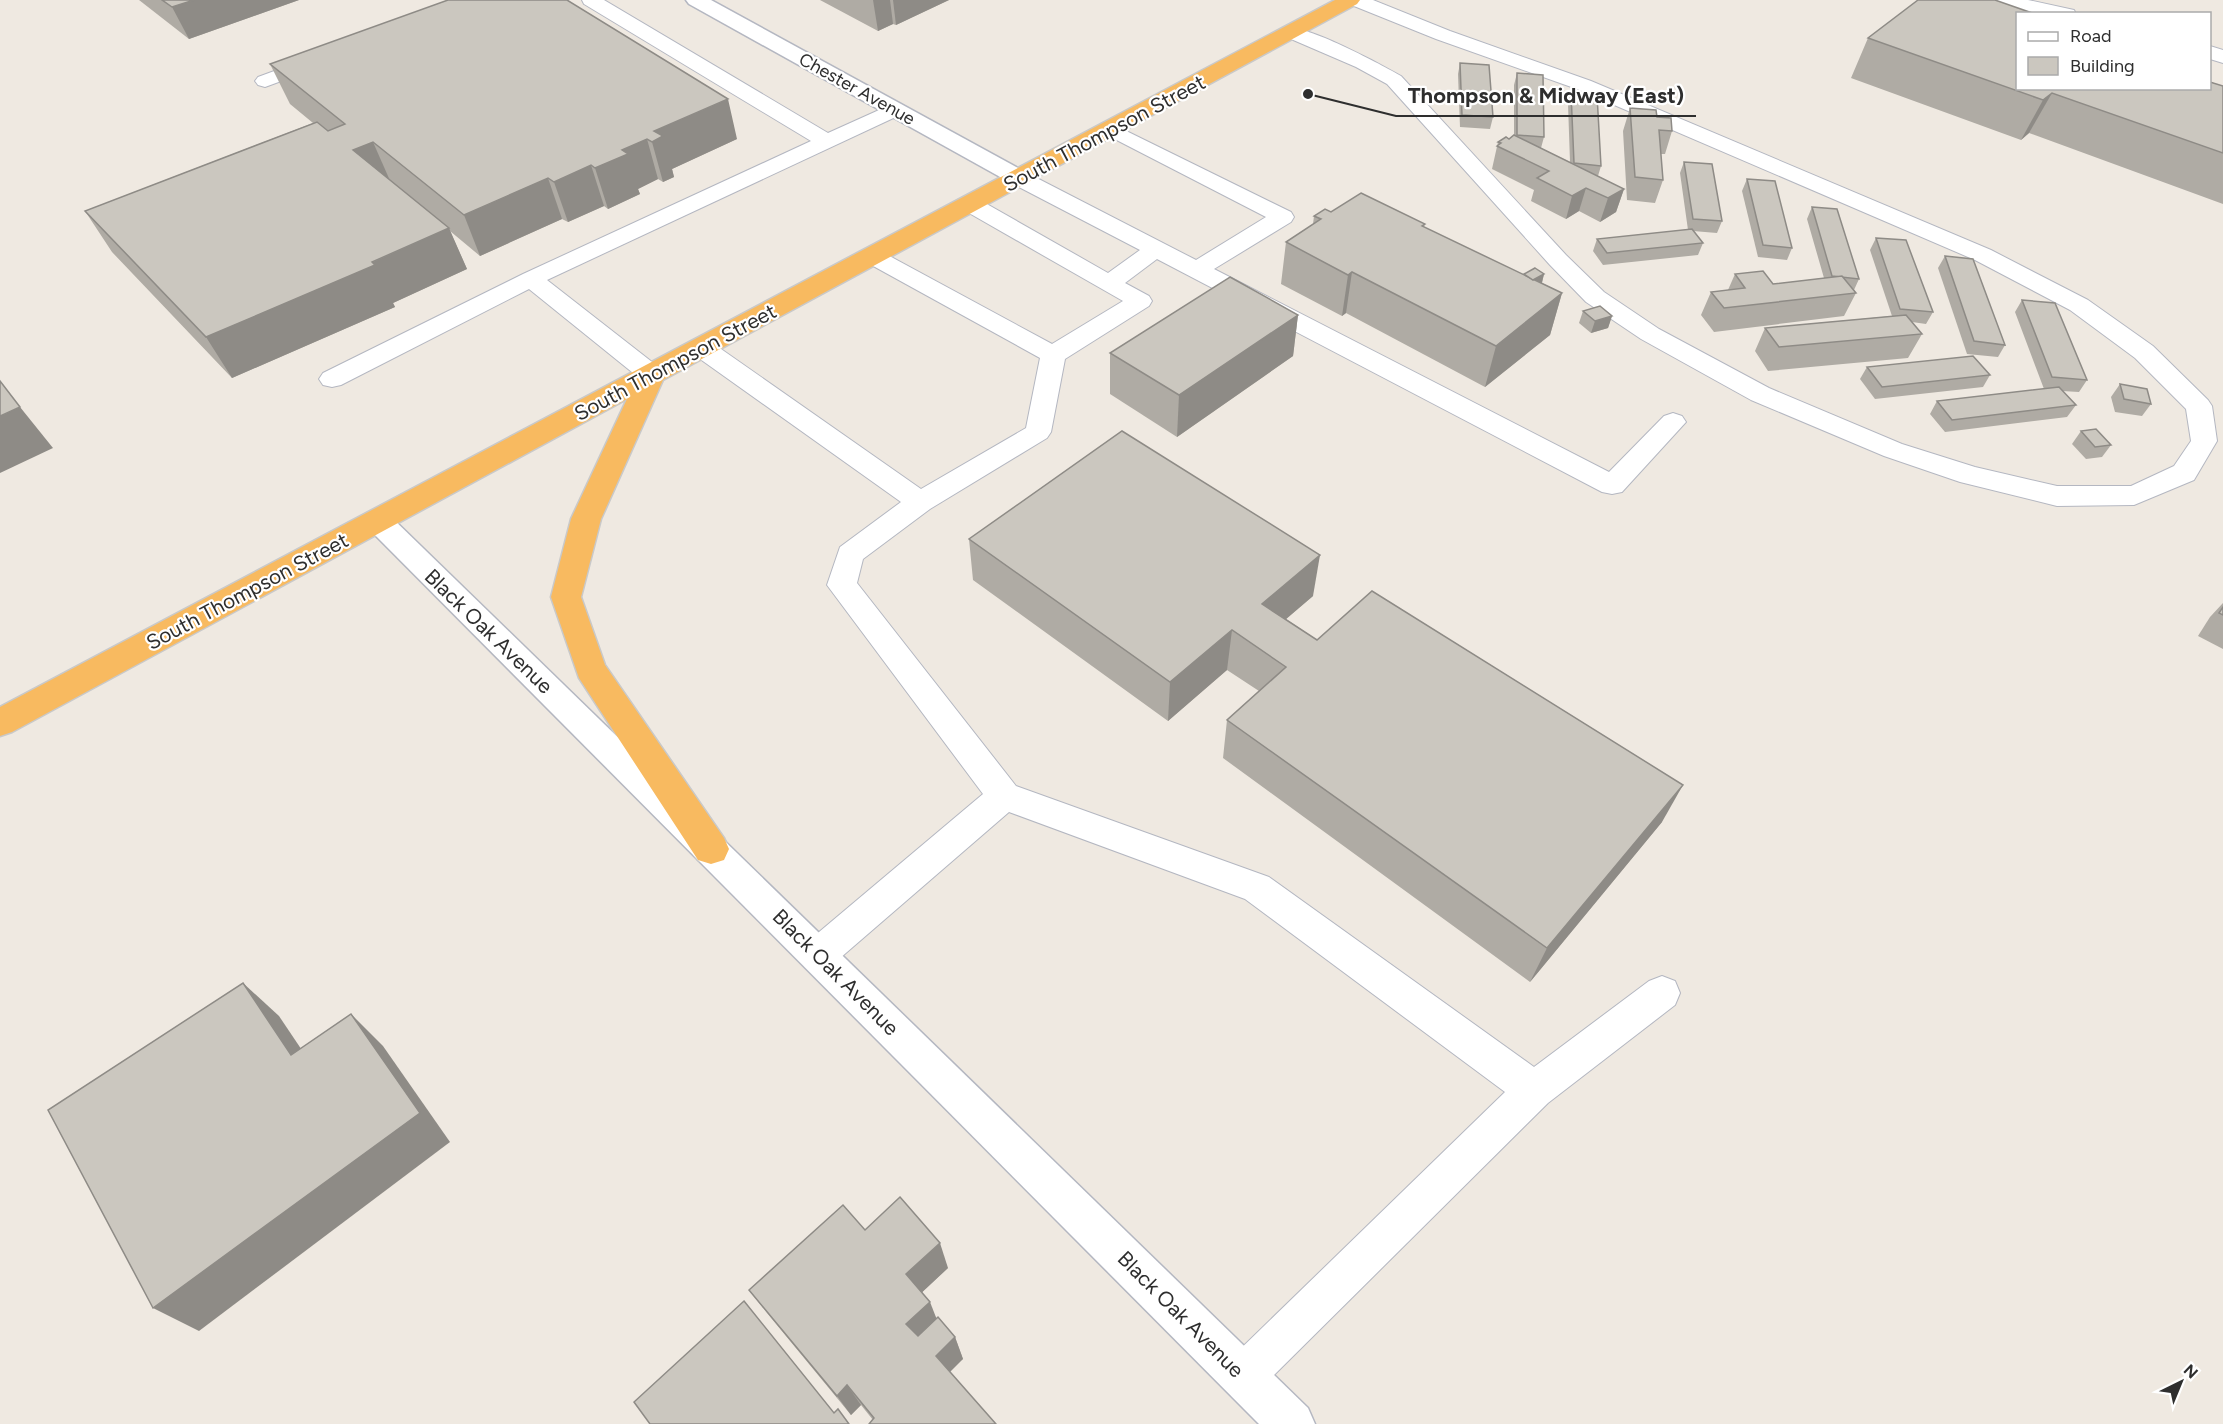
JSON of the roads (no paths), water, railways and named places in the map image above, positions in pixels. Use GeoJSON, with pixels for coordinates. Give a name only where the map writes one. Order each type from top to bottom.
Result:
{"type":"FeatureCollection","features":[{"type":"Feature","properties":{"kind":"highway","name":"South Thompson Street"},"geometry":{"type":"LineString","coordinates":[[0,723],[874,257],[1350,0]]}},
{"type":"Feature","properties":{"kind":"highway"},"geometry":{"type":"LineString","coordinates":[[652,375],[586,519],[566,597],[590,669],[711,849]]}},
{"type":"Feature","properties":{"kind":"street","name":"Chester Avenue"},"geometry":{"type":"LineString","coordinates":[[696,0],[1019,178]]}},
{"type":"Feature","properties":{"kind":"street","name":"Black Oak Avenue"},"geometry":{"type":"LineString","coordinates":[[378,521],[819,954],[1292,1424]]}},
{"type":"Feature","properties":{"kind":"lane"},"geometry":{"type":"LineString","coordinates":[[591,0],[827,142]]}},
{"type":"Feature","properties":{"kind":"lane"},"geometry":{"type":"LineString","coordinates":[[1291,32],[1363,63],[1394,80],[1558,260],[1595,297],[1650,334],[1760,394],[1893,450],[1970,475],[2057,496],[2134,495],[2184,473],[2204,441],[2199,406],[2144,352],[2079,305],[1983,255],[1584,85],[1443,35],[1356,0]]}},
{"type":"Feature","properties":{"kind":"lane"},"geometry":{"type":"LineString","coordinates":[[2002,0],[2054,12]]}},
{"type":"Feature","properties":{"kind":"lane"},"geometry":{"type":"LineString","coordinates":[[265,81],[330,56]]}},
{"type":"Feature","properties":{"kind":"lane"},"geometry":{"type":"LineString","coordinates":[[332,379],[531,279],[896,110]]}},
{"type":"Feature","properties":{"kind":"lane"},"geometry":{"type":"LineString","coordinates":[[1110,129],[1283,217],[1197,270]]}},
{"type":"Feature","properties":{"kind":"lane"},"geometry":{"type":"LineString","coordinates":[[1019,178],[1612,485],[1673,422]]}},
{"type":"Feature","properties":{"kind":"lane"},"geometry":{"type":"LineString","coordinates":[[970,204],[1140,301],[1053,355],[1038,432],[920,502],[850,554],[842,585],[1004,796],[1257,888],[1534,1090]]}},
{"type":"Feature","properties":{"kind":"lane"},"geometry":{"type":"LineString","coordinates":[[1108,284],[1155,250]]}},
{"type":"Feature","properties":{"kind":"lane"},"geometry":{"type":"LineString","coordinates":[[874,257],[1053,355]]}},
{"type":"Feature","properties":{"kind":"lane"},"geometry":{"type":"LineString","coordinates":[[531,279],[652,375]]}},
{"type":"Feature","properties":{"kind":"lane"},"geometry":{"type":"LineString","coordinates":[[702,348],[920,502]]}},
{"type":"Feature","properties":{"kind":"lane"},"geometry":{"type":"LineString","coordinates":[[819,954],[1004,796]]}},
{"type":"Feature","properties":{"kind":"lane"},"geometry":{"type":"LineString","coordinates":[[1243,1376],[1534,1090],[1662,993]]}},
{"type":"Feature","properties":{"kind":"place","name":"Thompson & Midway (East)"},"geometry":{"type":"Point","coordinates":[1308,94]}}]}
